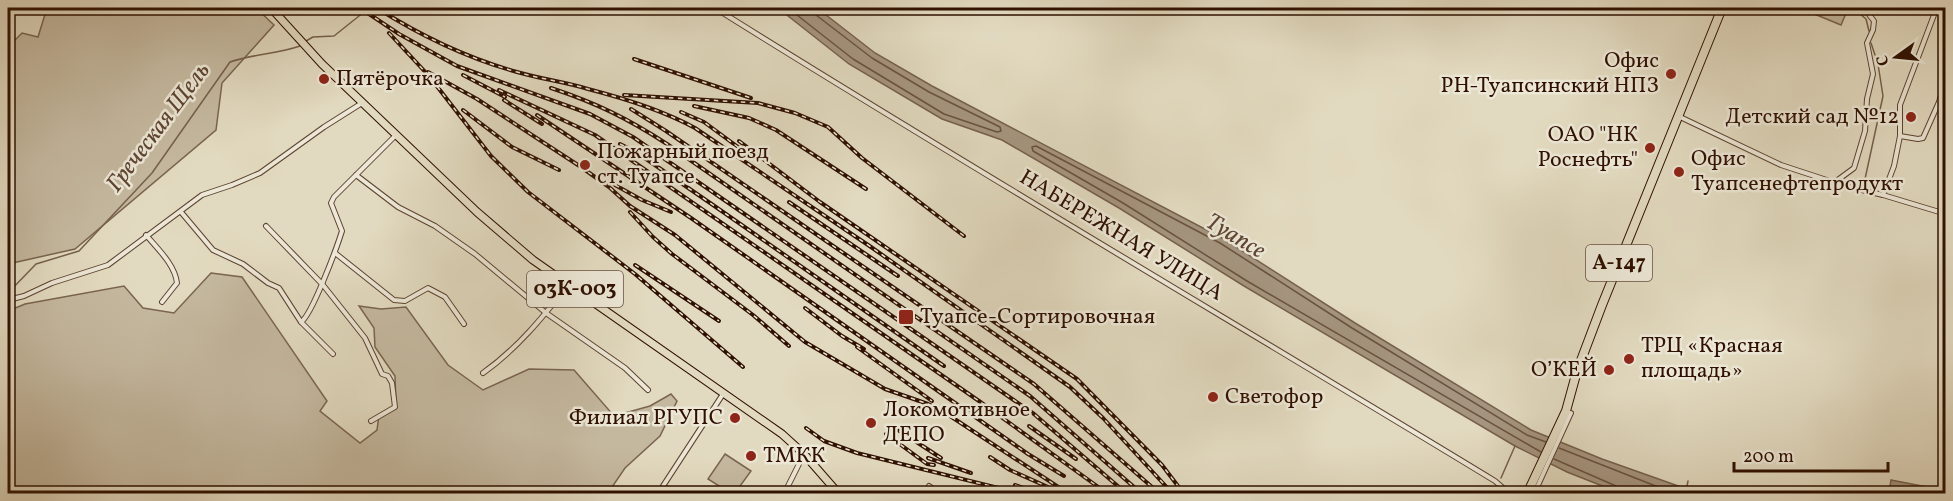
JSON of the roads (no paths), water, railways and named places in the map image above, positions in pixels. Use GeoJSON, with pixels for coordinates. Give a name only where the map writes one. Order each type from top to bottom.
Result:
{"type":"FeatureCollection","features":[{"type":"Feature","properties":{"kind":"highway","name":"А-147"},"geometry":{"type":"LineString","coordinates":[[1527,494],[1569,412],[1571,390],[1585,349],[1722,8]]}},
{"type":"Feature","properties":{"kind":"main road","name":"03К-003"},"geometry":{"type":"LineString","coordinates":[[271,8],[308,48],[491,225],[533,260],[782,434],[804,454]]}},
{"type":"Feature","properties":{"kind":"main road"},"geometry":{"type":"LineString","coordinates":[[804,454],[839,494]]}},
{"type":"Feature","properties":{"kind":"street","name":"НАБЕРЕЖНАЯ УЛИЦА"},"geometry":{"type":"LineString","coordinates":[[715,8],[937,145],[1495,481],[1510,494]]}},
{"type":"Feature","properties":{"kind":"street"},"geometry":{"type":"LineString","coordinates":[[1835,182],[1854,168],[1865,131],[1867,99],[1873,74],[1867,43],[1874,21],[1861,8]]}},
{"type":"Feature","properties":{"kind":"street"},"geometry":{"type":"LineString","coordinates":[[1883,195],[1894,166],[1900,136],[1900,105],[1934,15],[1932,8]]}},
{"type":"Feature","properties":{"kind":"street"},"geometry":{"type":"LineString","coordinates":[[1900,136],[1923,138],[1946,77]]}},
{"type":"Feature","properties":{"kind":"street"},"geometry":{"type":"LineString","coordinates":[[8,300],[108,265],[202,195],[260,173],[363,102]]}},
{"type":"Feature","properties":{"kind":"street"},"geometry":{"type":"LineString","coordinates":[[1677,116],[1781,165],[1845,186],[1946,214]]}},
{"type":"Feature","properties":{"kind":"street"},"geometry":{"type":"LineString","coordinates":[[301,322],[306,319],[322,285],[342,231],[331,203],[334,197],[397,134]]}},
{"type":"Feature","properties":{"kind":"street"},"geometry":{"type":"LineString","coordinates":[[356,176],[398,207],[435,226],[475,254],[546,313],[625,368],[648,390]]}},
{"type":"Feature","properties":{"kind":"street"},"geometry":{"type":"LineString","coordinates":[[182,212],[213,250],[243,264],[268,283],[279,288],[301,322],[333,354]]}},
{"type":"Feature","properties":{"kind":"street"},"geometry":{"type":"LineString","coordinates":[[266,225],[322,285],[365,338],[382,374],[388,376],[392,383],[395,407],[371,421]]}},
{"type":"Feature","properties":{"kind":"street"},"geometry":{"type":"LineString","coordinates":[[146,235],[163,254],[176,276],[177,284],[162,302]]}},
{"type":"Feature","properties":{"kind":"street"},"geometry":{"type":"LineString","coordinates":[[335,253],[394,300],[405,301],[428,288],[446,297],[464,324]]}},
{"type":"Feature","properties":{"kind":"street"},"geometry":{"type":"LineString","coordinates":[[483,373],[506,355],[546,313],[568,284]]}},
{"type":"Feature","properties":{"kind":"street"},"geometry":{"type":"LineString","coordinates":[[674,494],[663,486],[723,393]]}},
{"type":"Feature","properties":{"kind":"street"},"geometry":{"type":"LineString","coordinates":[[1534,494],[1569,412]]}},
{"type":"Feature","properties":{"kind":"street"},"geometry":{"type":"LineString","coordinates":[[784,494],[804,454]]}},
{"type":"Feature","properties":{"kind":"street"},"geometry":{"type":"LineString","coordinates":[[928,486],[940,494]]}},
{"type":"Feature","properties":{"kind":"water"},"geometry":{"type":"Polygon","coordinates":[[[778,8],[817,8],[875,53],[932,86],[1222,238],[1355,323],[1531,430],[1602,459],[1698,493],[1620,493],[1567,472],[1515,446],[1002,140],[942,119],[849,64],[778,8]]]}},
{"type":"Feature","properties":{"kind":"water"},"geometry":{"type":"Polygon","coordinates":[[[1891,480],[1943,490],[1942,493],[1889,493],[1891,480]]]}},
{"type":"Feature","properties":{"kind":"waterway","name":"Греческая Щель"},"geometry":{"type":"LineString","coordinates":[[306,41],[313,37],[334,36],[369,8]]}},
{"type":"Feature","properties":{"kind":"waterway"},"geometry":{"type":"LineString","coordinates":[[1853,8],[1866,19],[1869,31]]}},
{"type":"Feature","properties":{"kind":"waterway"},"geometry":{"type":"LineString","coordinates":[[1865,179],[1883,96],[1878,64],[1871,43]]}},
{"type":"Feature","properties":{"kind":"waterway","name":"Греческая Щель"},"geometry":{"type":"LineString","coordinates":[[8,293],[36,264],[79,251],[152,173],[230,62],[300,46]]}},
{"type":"Feature","properties":{"kind":"waterway"},"geometry":{"type":"LineString","coordinates":[[1501,478],[1515,446]]}},
{"type":"Feature","properties":{"kind":"waterway"},"geometry":{"type":"LineString","coordinates":[[1686,491],[1688,481]]}},
{"type":"Feature","properties":{"kind":"railway"},"geometry":{"type":"LineString","coordinates":[[360,8],[399,34],[457,66],[590,114],[633,137],[1034,414],[1127,494]]}},
{"type":"Feature","properties":{"kind":"railway"},"geometry":{"type":"LineString","coordinates":[[377,8],[427,37],[480,60],[629,101],[695,128],[871,247],[1070,387],[1103,418],[1173,494]]}},
{"type":"Feature","properties":{"kind":"railway"},"geometry":{"type":"LineString","coordinates":[[389,33],[429,76],[491,156],[528,192],[635,274],[743,367]]}},
{"type":"Feature","properties":{"kind":"railway"},"geometry":{"type":"LineString","coordinates":[[634,59],[751,98]]}},
{"type":"Feature","properties":{"kind":"railway"},"geometry":{"type":"LineString","coordinates":[[428,72],[477,99],[609,187],[630,206],[675,235],[805,342],[885,389],[944,412],[1069,494]]}},
{"type":"Feature","properties":{"kind":"railway"},"geometry":{"type":"LineString","coordinates":[[463,75],[505,97]]}},
{"type":"Feature","properties":{"kind":"railway"},"geometry":{"type":"LineString","coordinates":[[551,88],[611,112],[667,144],[1030,396],[1142,494]]}},
{"type":"Feature","properties":{"kind":"railway"},"geometry":{"type":"LineString","coordinates":[[499,90],[595,135],[979,401],[1108,494]]}},
{"type":"Feature","properties":{"kind":"railway"},"geometry":{"type":"LineString","coordinates":[[624,95],[758,103],[795,113],[828,127],[862,158],[964,236]]}},
{"type":"Feature","properties":{"kind":"railway"},"geometry":{"type":"LineString","coordinates":[[504,100],[542,124]]}},
{"type":"Feature","properties":{"kind":"railway"},"geometry":{"type":"LineString","coordinates":[[694,106],[749,118],[776,130],[866,189]]}},
{"type":"Feature","properties":{"kind":"railway"},"geometry":{"type":"LineString","coordinates":[[631,109],[1034,384],[1160,494]]}},
{"type":"Feature","properties":{"kind":"railway"},"geometry":{"type":"LineString","coordinates":[[463,110],[512,147],[559,170]]}},
{"type":"Feature","properties":{"kind":"railway"},"geometry":{"type":"LineString","coordinates":[[681,112],[704,122],[742,150]]}},
{"type":"Feature","properties":{"kind":"railway"},"geometry":{"type":"LineString","coordinates":[[537,115],[691,218],[1028,454],[1064,476]]}},
{"type":"Feature","properties":{"kind":"railway"},"geometry":{"type":"LineString","coordinates":[[739,141],[820,202],[1077,379],[1162,465],[1184,494]]}},
{"type":"Feature","properties":{"kind":"railway"},"geometry":{"type":"LineString","coordinates":[[620,144],[636,152],[944,366]]}},
{"type":"Feature","properties":{"kind":"railway"},"geometry":{"type":"LineString","coordinates":[[615,185],[671,212]]}},
{"type":"Feature","properties":{"kind":"railway"},"geometry":{"type":"LineString","coordinates":[[789,202],[898,276]]}},
{"type":"Feature","properties":{"kind":"railway"},"geometry":{"type":"LineString","coordinates":[[630,212],[672,254],[753,315],[789,346]]}},
{"type":"Feature","properties":{"kind":"railway"},"geometry":{"type":"LineString","coordinates":[[635,265],[719,321]]}},
{"type":"Feature","properties":{"kind":"railway"},"geometry":{"type":"LineString","coordinates":[[805,308],[842,336],[864,349]]}},
{"type":"Feature","properties":{"kind":"railway"},"geometry":{"type":"LineString","coordinates":[[857,347],[932,401]]}},
{"type":"Feature","properties":{"kind":"railway"},"geometry":{"type":"LineString","coordinates":[[892,426],[941,458]]}},
{"type":"Feature","properties":{"kind":"railway"},"geometry":{"type":"LineString","coordinates":[[1029,426],[1076,459]]}},
{"type":"Feature","properties":{"kind":"railway"},"geometry":{"type":"LineString","coordinates":[[806,428],[824,441],[857,453],[1023,494]]}},
{"type":"Feature","properties":{"kind":"railway"},"geometry":{"type":"LineString","coordinates":[[886,434],[927,464],[934,465]]}},
{"type":"Feature","properties":{"kind":"railway"},"geometry":{"type":"LineString","coordinates":[[990,457],[1010,470],[1048,487]]}},
{"type":"Feature","properties":{"kind":"railway"},"geometry":{"type":"LineString","coordinates":[[928,458],[971,473]]}},
{"type":"Feature","properties":{"kind":"railway"},"geometry":{"type":"LineString","coordinates":[[1015,485],[1041,494]]}},
{"type":"Feature","properties":{"kind":"place","name":"Офис РН-Туапсинский НПЗ"},"geometry":{"type":"Point","coordinates":[1671,74]}},
{"type":"Feature","properties":{"kind":"place","name":"Пятёрочка"},"geometry":{"type":"Point","coordinates":[324,79]}},
{"type":"Feature","properties":{"kind":"place","name":"Детский сад №12"},"geometry":{"type":"Point","coordinates":[1911,117]}},
{"type":"Feature","properties":{"kind":"place","name":"ОАО \"НК Роснефть\""},"geometry":{"type":"Point","coordinates":[1650,148]}},
{"type":"Feature","properties":{"kind":"place","name":"Пожарный поезд ст. Туапсе"},"geometry":{"type":"Point","coordinates":[585,165]}},
{"type":"Feature","properties":{"kind":"place","name":"Офис Туапсенефтепродукт"},"geometry":{"type":"Point","coordinates":[1679,172]}},
{"type":"Feature","properties":{"kind":"place","name":"Туапсе-Сортировочная"},"geometry":{"type":"Point","coordinates":[906,317]}},
{"type":"Feature","properties":{"kind":"place","name":"ТРЦ «Красная площадь»"},"geometry":{"type":"Point","coordinates":[1629,359]}},
{"type":"Feature","properties":{"kind":"place","name":"О’КЕЙ"},"geometry":{"type":"Point","coordinates":[1609,370]}},
{"type":"Feature","properties":{"kind":"place","name":"Светофор"},"geometry":{"type":"Point","coordinates":[1213,397]}},
{"type":"Feature","properties":{"kind":"place","name":"Филиал РГУПС"},"geometry":{"type":"Point","coordinates":[735,418]}},
{"type":"Feature","properties":{"kind":"place","name":"Локомотивное ДЕПО"},"geometry":{"type":"Point","coordinates":[871,423]}},
{"type":"Feature","properties":{"kind":"place","name":"ТМКК"},"geometry":{"type":"Point","coordinates":[751,456]}},
{"type":"Feature","properties":{"kind":"water label","name":"Туапсе"},"geometry":{"type":"Point","coordinates":[1235,237]}}]}
